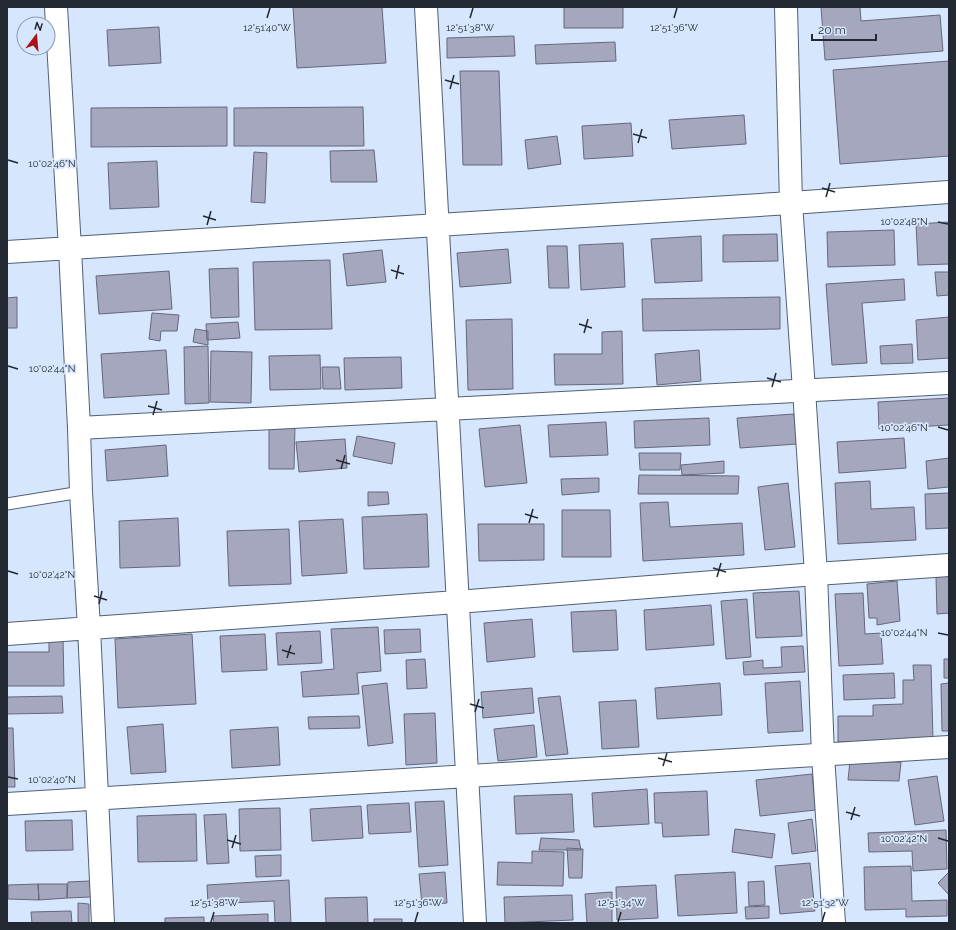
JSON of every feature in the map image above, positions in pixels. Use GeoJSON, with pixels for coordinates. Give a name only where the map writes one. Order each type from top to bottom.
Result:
{"type":"FeatureCollection","features":[{"type":"Feature","properties":{"kind":"street"},"geometry":{"type":"LineString","coordinates":[[56,7],[70,249],[103,923]]}},
{"type":"Feature","properties":{"kind":"street"},"geometry":{"type":"LineString","coordinates":[[426,7],[475,923]]}},
{"type":"Feature","properties":{"kind":"street"},"geometry":{"type":"LineString","coordinates":[[786,7],[791,203],[816,574],[823,755],[834,923]]}},
{"type":"Feature","properties":{"kind":"street"},"geometry":{"type":"LineString","coordinates":[[7,252],[949,192]]}},
{"type":"Feature","properties":{"kind":"street"},"geometry":{"type":"LineString","coordinates":[[79,428],[949,383]]}},
{"type":"Feature","properties":{"kind":"street"},"geometry":{"type":"LineString","coordinates":[[7,634],[949,565]]}},
{"type":"Feature","properties":{"kind":"street"},"geometry":{"type":"LineString","coordinates":[[7,804],[949,747]]}},
{"type":"Feature","properties":{"kind":"lane"},"geometry":{"type":"LineString","coordinates":[[7,504],[81,492]]}},
{"type":"Feature","properties":{"kind":"building"},"geometry":{"type":"Polygon","coordinates":[[[293,7],[382,7],[386,63],[297,68],[293,7]]]}},
{"type":"Feature","properties":{"kind":"building"},"geometry":{"type":"Polygon","coordinates":[[[564,7],[623,7],[623,28],[564,28],[564,7]]]}},
{"type":"Feature","properties":{"kind":"building"},"geometry":{"type":"Polygon","coordinates":[[[821,7],[860,7],[861,21],[940,15],[943,51],[825,60],[821,7]]]}},
{"type":"Feature","properties":{"kind":"building"},"geometry":{"type":"Polygon","coordinates":[[[159,27],[161,63],[109,66],[107,30],[159,27]]]}},
{"type":"Feature","properties":{"kind":"building"},"geometry":{"type":"Polygon","coordinates":[[[514,36],[515,56],[447,58],[447,38],[514,36]]]}},
{"type":"Feature","properties":{"kind":"building"},"geometry":{"type":"Polygon","coordinates":[[[615,42],[616,61],[536,64],[535,45],[615,42]]]}},
{"type":"Feature","properties":{"kind":"building"},"geometry":{"type":"Polygon","coordinates":[[[949,61],[949,156],[840,164],[833,70],[949,61]]]}},
{"type":"Feature","properties":{"kind":"building"},"geometry":{"type":"Polygon","coordinates":[[[460,71],[499,71],[502,165],[463,165],[460,71]]]}},
{"type":"Feature","properties":{"kind":"building"},"geometry":{"type":"Polygon","coordinates":[[[227,107],[227,146],[91,147],[91,108],[227,107]]]}},
{"type":"Feature","properties":{"kind":"building"},"geometry":{"type":"Polygon","coordinates":[[[363,107],[364,146],[234,146],[234,108],[363,107]]]}},
{"type":"Feature","properties":{"kind":"building"},"geometry":{"type":"Polygon","coordinates":[[[744,115],[746,144],[672,149],[669,120],[744,115]]]}},
{"type":"Feature","properties":{"kind":"building"},"geometry":{"type":"Polygon","coordinates":[[[631,123],[633,156],[584,159],[582,126],[631,123]]]}},
{"type":"Feature","properties":{"kind":"building"},"geometry":{"type":"Polygon","coordinates":[[[557,136],[561,164],[528,169],[525,140],[557,136]]]}},
{"type":"Feature","properties":{"kind":"building"},"geometry":{"type":"Polygon","coordinates":[[[374,150],[377,182],[331,182],[330,151],[374,150]]]}},
{"type":"Feature","properties":{"kind":"building"},"geometry":{"type":"Polygon","coordinates":[[[254,152],[267,153],[265,203],[251,202],[254,152]]]}},
{"type":"Feature","properties":{"kind":"building"},"geometry":{"type":"Polygon","coordinates":[[[157,161],[159,207],[110,209],[108,163],[157,161]]]}},
{"type":"Feature","properties":{"kind":"building"},"geometry":{"type":"Polygon","coordinates":[[[949,222],[949,264],[918,265],[916,224],[949,222]]]}},
{"type":"Feature","properties":{"kind":"building"},"geometry":{"type":"Polygon","coordinates":[[[894,230],[895,265],[828,267],[827,232],[894,230]]]}},
{"type":"Feature","properties":{"kind":"building"},"geometry":{"type":"Polygon","coordinates":[[[777,234],[778,261],[723,262],[723,235],[777,234]]]}},
{"type":"Feature","properties":{"kind":"building"},"geometry":{"type":"Polygon","coordinates":[[[701,236],[702,281],[655,283],[651,239],[701,236]]]}},
{"type":"Feature","properties":{"kind":"building"},"geometry":{"type":"Polygon","coordinates":[[[623,243],[625,287],[581,290],[579,245],[623,243]]]}},
{"type":"Feature","properties":{"kind":"building"},"geometry":{"type":"Polygon","coordinates":[[[547,246],[567,246],[569,288],[549,288],[547,246]]]}},
{"type":"Feature","properties":{"kind":"building"},"geometry":{"type":"Polygon","coordinates":[[[508,249],[511,283],[460,287],[457,253],[508,249]]]}},
{"type":"Feature","properties":{"kind":"building"},"geometry":{"type":"Polygon","coordinates":[[[382,250],[386,282],[347,286],[343,254],[382,250]]]}},
{"type":"Feature","properties":{"kind":"building"},"geometry":{"type":"Polygon","coordinates":[[[330,260],[332,329],[255,330],[253,262],[330,260]]]}},
{"type":"Feature","properties":{"kind":"building"},"geometry":{"type":"Polygon","coordinates":[[[238,268],[239,317],[211,318],[209,269],[238,268]]]}},
{"type":"Feature","properties":{"kind":"building"},"geometry":{"type":"Polygon","coordinates":[[[169,271],[172,309],[99,314],[96,276],[169,271]]]}},
{"type":"Feature","properties":{"kind":"building"},"geometry":{"type":"Polygon","coordinates":[[[935,272],[949,272],[949,295],[937,296],[935,272]]]}},
{"type":"Feature","properties":{"kind":"building"},"geometry":{"type":"Polygon","coordinates":[[[904,279],[905,300],[862,303],[867,363],[832,365],[826,284],[904,279]]]}},
{"type":"Feature","properties":{"kind":"building"},"geometry":{"type":"Polygon","coordinates":[[[17,297],[17,328],[7,328],[7,298],[17,297]]]}},
{"type":"Feature","properties":{"kind":"building"},"geometry":{"type":"Polygon","coordinates":[[[780,297],[780,329],[643,331],[642,299],[780,297]]]}},
{"type":"Feature","properties":{"kind":"building"},"geometry":{"type":"Polygon","coordinates":[[[152,313],[179,315],[177,331],[161,331],[160,341],[149,339],[152,313]]]}},
{"type":"Feature","properties":{"kind":"building"},"geometry":{"type":"Polygon","coordinates":[[[949,317],[949,358],[918,360],[916,320],[949,317]]]}},
{"type":"Feature","properties":{"kind":"building"},"geometry":{"type":"Polygon","coordinates":[[[512,319],[513,389],[468,390],[466,320],[512,319]]]}},
{"type":"Feature","properties":{"kind":"building"},"geometry":{"type":"Polygon","coordinates":[[[238,322],[240,338],[207,340],[206,324],[238,322]]]}},
{"type":"Feature","properties":{"kind":"building"},"geometry":{"type":"Polygon","coordinates":[[[195,329],[208,331],[208,345],[193,342],[195,329]]]}},
{"type":"Feature","properties":{"kind":"building"},"geometry":{"type":"Polygon","coordinates":[[[622,331],[623,384],[555,385],[554,354],[602,354],[602,332],[622,331]]]}},
{"type":"Feature","properties":{"kind":"building"},"geometry":{"type":"Polygon","coordinates":[[[912,344],[913,363],[881,364],[880,346],[912,344]]]}},
{"type":"Feature","properties":{"kind":"building"},"geometry":{"type":"Polygon","coordinates":[[[208,346],[209,403],[185,404],[184,347],[208,346]]]}},
{"type":"Feature","properties":{"kind":"building"},"geometry":{"type":"Polygon","coordinates":[[[166,350],[169,394],[104,398],[101,354],[166,350]]]}},
{"type":"Feature","properties":{"kind":"building"},"geometry":{"type":"Polygon","coordinates":[[[699,350],[701,381],[657,385],[655,354],[699,350]]]}},
{"type":"Feature","properties":{"kind":"building"},"geometry":{"type":"Polygon","coordinates":[[[211,351],[252,352],[251,403],[210,402],[211,351]]]}},
{"type":"Feature","properties":{"kind":"building"},"geometry":{"type":"Polygon","coordinates":[[[320,355],[321,389],[270,390],[269,356],[320,355]]]}},
{"type":"Feature","properties":{"kind":"building"},"geometry":{"type":"Polygon","coordinates":[[[401,357],[402,388],[345,390],[344,358],[401,357]]]}},
{"type":"Feature","properties":{"kind":"building"},"geometry":{"type":"Polygon","coordinates":[[[322,367],[339,367],[341,389],[323,389],[322,367]]]}},
{"type":"Feature","properties":{"kind":"building"},"geometry":{"type":"Polygon","coordinates":[[[949,398],[949,425],[879,429],[878,402],[949,398]]]}},
{"type":"Feature","properties":{"kind":"building"},"geometry":{"type":"Polygon","coordinates":[[[794,414],[797,444],[740,448],[737,418],[794,414]]]}},
{"type":"Feature","properties":{"kind":"building"},"geometry":{"type":"Polygon","coordinates":[[[709,418],[710,445],[635,448],[634,421],[709,418]]]}},
{"type":"Feature","properties":{"kind":"building"},"geometry":{"type":"Polygon","coordinates":[[[606,422],[608,455],[550,457],[548,425],[606,422]]]}},
{"type":"Feature","properties":{"kind":"building"},"geometry":{"type":"Polygon","coordinates":[[[520,425],[527,483],[485,487],[479,429],[520,425]]]}},
{"type":"Feature","properties":{"kind":"building"},"geometry":{"type":"Polygon","coordinates":[[[295,426],[294,469],[269,469],[269,427],[295,426]]]}},
{"type":"Feature","properties":{"kind":"building"},"geometry":{"type":"Polygon","coordinates":[[[357,436],[395,443],[392,464],[353,456],[357,436]]]}},
{"type":"Feature","properties":{"kind":"building"},"geometry":{"type":"Polygon","coordinates":[[[904,438],[906,468],[839,473],[837,442],[904,438]]]}},
{"type":"Feature","properties":{"kind":"building"},"geometry":{"type":"Polygon","coordinates":[[[345,439],[347,468],[299,472],[296,442],[345,439]]]}},
{"type":"Feature","properties":{"kind":"building"},"geometry":{"type":"Polygon","coordinates":[[[166,445],[168,476],[107,481],[105,450],[166,445]]]}},
{"type":"Feature","properties":{"kind":"building"},"geometry":{"type":"Polygon","coordinates":[[[639,453],[681,453],[680,470],[640,470],[639,453]]]}},
{"type":"Feature","properties":{"kind":"building"},"geometry":{"type":"Polygon","coordinates":[[[949,458],[949,487],[928,489],[926,461],[949,458]]]}},
{"type":"Feature","properties":{"kind":"building"},"geometry":{"type":"Polygon","coordinates":[[[724,461],[724,473],[682,475],[681,465],[724,461]]]}},
{"type":"Feature","properties":{"kind":"building"},"geometry":{"type":"Polygon","coordinates":[[[639,475],[739,476],[738,494],[638,494],[639,475]]]}},
{"type":"Feature","properties":{"kind":"building"},"geometry":{"type":"Polygon","coordinates":[[[599,478],[599,492],[562,495],[561,479],[599,478]]]}},
{"type":"Feature","properties":{"kind":"building"},"geometry":{"type":"Polygon","coordinates":[[[870,481],[871,509],[914,507],[916,540],[838,544],[835,483],[870,481]]]}},
{"type":"Feature","properties":{"kind":"building"},"geometry":{"type":"Polygon","coordinates":[[[788,483],[795,547],[765,550],[758,487],[788,483]]]}},
{"type":"Feature","properties":{"kind":"building"},"geometry":{"type":"Polygon","coordinates":[[[368,492],[388,492],[389,504],[368,506],[368,492]]]}},
{"type":"Feature","properties":{"kind":"building"},"geometry":{"type":"Polygon","coordinates":[[[949,493],[949,528],[926,529],[925,494],[949,493]]]}},
{"type":"Feature","properties":{"kind":"building"},"geometry":{"type":"Polygon","coordinates":[[[668,502],[670,527],[742,523],[744,555],[643,561],[640,503],[668,502]]]}},
{"type":"Feature","properties":{"kind":"building"},"geometry":{"type":"Polygon","coordinates":[[[562,510],[610,510],[611,557],[562,557],[562,510]]]}},
{"type":"Feature","properties":{"kind":"building"},"geometry":{"type":"Polygon","coordinates":[[[427,514],[429,567],[364,569],[362,517],[427,514]]]}},
{"type":"Feature","properties":{"kind":"building"},"geometry":{"type":"Polygon","coordinates":[[[178,518],[180,566],[120,568],[119,521],[178,518]]]}},
{"type":"Feature","properties":{"kind":"building"},"geometry":{"type":"Polygon","coordinates":[[[343,519],[347,573],[302,576],[299,521],[343,519]]]}},
{"type":"Feature","properties":{"kind":"building"},"geometry":{"type":"Polygon","coordinates":[[[478,524],[544,524],[544,560],[479,561],[478,524]]]}},
{"type":"Feature","properties":{"kind":"building"},"geometry":{"type":"Polygon","coordinates":[[[289,529],[291,584],[229,586],[227,531],[289,529]]]}},
{"type":"Feature","properties":{"kind":"building"},"geometry":{"type":"Polygon","coordinates":[[[949,576],[949,613],[937,614],[936,577],[949,576]]]}},
{"type":"Feature","properties":{"kind":"building"},"geometry":{"type":"Polygon","coordinates":[[[897,581],[900,621],[877,625],[877,618],[869,618],[867,584],[897,581]]]}},
{"type":"Feature","properties":{"kind":"building"},"geometry":{"type":"Polygon","coordinates":[[[799,591],[802,636],[756,638],[753,593],[799,591]]]}},
{"type":"Feature","properties":{"kind":"building"},"geometry":{"type":"Polygon","coordinates":[[[863,593],[865,634],[881,633],[883,664],[839,666],[835,594],[863,593]]]}},
{"type":"Feature","properties":{"kind":"building"},"geometry":{"type":"Polygon","coordinates":[[[747,599],[751,657],[726,659],[721,601],[747,599]]]}},
{"type":"Feature","properties":{"kind":"building"},"geometry":{"type":"Polygon","coordinates":[[[711,605],[714,645],[646,650],[644,610],[711,605]]]}},
{"type":"Feature","properties":{"kind":"building"},"geometry":{"type":"Polygon","coordinates":[[[616,610],[618,650],[573,652],[571,612],[616,610]]]}},
{"type":"Feature","properties":{"kind":"building"},"geometry":{"type":"Polygon","coordinates":[[[532,619],[535,657],[487,662],[484,623],[532,619]]]}},
{"type":"Feature","properties":{"kind":"building"},"geometry":{"type":"Polygon","coordinates":[[[378,627],[381,671],[357,673],[359,694],[303,697],[301,672],[334,669],[331,629],[378,627]]]}},
{"type":"Feature","properties":{"kind":"building"},"geometry":{"type":"Polygon","coordinates":[[[420,629],[421,652],[385,654],[384,630],[420,629]]]}},
{"type":"Feature","properties":{"kind":"building"},"geometry":{"type":"Polygon","coordinates":[[[320,631],[322,663],[278,665],[276,633],[320,631]]]}},
{"type":"Feature","properties":{"kind":"building"},"geometry":{"type":"Polygon","coordinates":[[[192,634],[196,704],[118,708],[115,639],[192,634]]]}},
{"type":"Feature","properties":{"kind":"building"},"geometry":{"type":"Polygon","coordinates":[[[265,634],[267,670],[222,672],[220,636],[265,634]]]}},
{"type":"Feature","properties":{"kind":"building"},"geometry":{"type":"Polygon","coordinates":[[[49,639],[63,639],[64,686],[7,686],[7,652],[49,652],[49,639]]]}},
{"type":"Feature","properties":{"kind":"building"},"geometry":{"type":"Polygon","coordinates":[[[803,646],[805,672],[744,675],[743,662],[763,660],[763,668],[782,667],[781,647],[803,646]]]}},
{"type":"Feature","properties":{"kind":"building"},"geometry":{"type":"Polygon","coordinates":[[[425,659],[427,688],[407,689],[406,660],[425,659]]]}},
{"type":"Feature","properties":{"kind":"building"},"geometry":{"type":"Polygon","coordinates":[[[944,659],[949,659],[949,678],[944,678],[944,659]]]}},
{"type":"Feature","properties":{"kind":"building"},"geometry":{"type":"Polygon","coordinates":[[[913,665],[931,665],[933,740],[838,742],[838,716],[873,716],[873,705],[903,704],[903,680],[914,680],[913,665]]]}},
{"type":"Feature","properties":{"kind":"building"},"geometry":{"type":"Polygon","coordinates":[[[894,673],[895,698],[844,700],[843,675],[894,673]]]}},
{"type":"Feature","properties":{"kind":"building"},"geometry":{"type":"Polygon","coordinates":[[[800,681],[803,731],[768,733],[765,683],[800,681]]]}},
{"type":"Feature","properties":{"kind":"building"},"geometry":{"type":"Polygon","coordinates":[[[387,683],[393,743],[368,746],[362,686],[387,683]]]}},
{"type":"Feature","properties":{"kind":"building"},"geometry":{"type":"Polygon","coordinates":[[[720,683],[722,715],[657,719],[655,688],[720,683]]]}},
{"type":"Feature","properties":{"kind":"building"},"geometry":{"type":"Polygon","coordinates":[[[949,683],[949,731],[942,731],[941,684],[949,683]]]}},
{"type":"Feature","properties":{"kind":"building"},"geometry":{"type":"Polygon","coordinates":[[[532,688],[534,713],[483,718],[481,692],[532,688]]]}},
{"type":"Feature","properties":{"kind":"building"},"geometry":{"type":"Polygon","coordinates":[[[62,696],[63,713],[7,714],[7,697],[62,696]]]}},
{"type":"Feature","properties":{"kind":"building"},"geometry":{"type":"Polygon","coordinates":[[[560,696],[568,754],[546,756],[538,698],[560,696]]]}},
{"type":"Feature","properties":{"kind":"building"},"geometry":{"type":"Polygon","coordinates":[[[636,700],[639,747],[602,749],[599,702],[636,700]]]}},
{"type":"Feature","properties":{"kind":"building"},"geometry":{"type":"Polygon","coordinates":[[[435,713],[437,763],[406,765],[404,714],[435,713]]]}},
{"type":"Feature","properties":{"kind":"building"},"geometry":{"type":"Polygon","coordinates":[[[359,716],[360,728],[309,729],[308,717],[359,716]]]}},
{"type":"Feature","properties":{"kind":"building"},"geometry":{"type":"Polygon","coordinates":[[[163,724],[166,772],[131,774],[127,727],[163,724]]]}},
{"type":"Feature","properties":{"kind":"building"},"geometry":{"type":"Polygon","coordinates":[[[534,725],[537,757],[498,761],[494,729],[534,725]]]}},
{"type":"Feature","properties":{"kind":"building"},"geometry":{"type":"Polygon","coordinates":[[[278,727],[280,765],[232,768],[230,730],[278,727]]]}},
{"type":"Feature","properties":{"kind":"building"},"geometry":{"type":"Polygon","coordinates":[[[7,728],[13,728],[15,787],[7,787],[7,728]]]}},
{"type":"Feature","properties":{"kind":"building"},"geometry":{"type":"Polygon","coordinates":[[[850,761],[901,762],[899,781],[848,780],[850,761]]]}},
{"type":"Feature","properties":{"kind":"building"},"geometry":{"type":"Polygon","coordinates":[[[812,774],[816,810],[760,816],[756,780],[812,774]]]}},
{"type":"Feature","properties":{"kind":"building"},"geometry":{"type":"Polygon","coordinates":[[[937,776],[944,821],[915,825],[908,780],[937,776]]]}},
{"type":"Feature","properties":{"kind":"building"},"geometry":{"type":"Polygon","coordinates":[[[647,789],[649,824],[594,827],[592,793],[647,789]]]}},
{"type":"Feature","properties":{"kind":"building"},"geometry":{"type":"Polygon","coordinates":[[[707,791],[709,835],[663,837],[662,823],[655,823],[654,793],[707,791]]]}},
{"type":"Feature","properties":{"kind":"building"},"geometry":{"type":"Polygon","coordinates":[[[572,794],[574,832],[516,834],[514,796],[572,794]]]}},
{"type":"Feature","properties":{"kind":"building"},"geometry":{"type":"Polygon","coordinates":[[[444,801],[448,865],[419,867],[415,802],[444,801]]]}},
{"type":"Feature","properties":{"kind":"building"},"geometry":{"type":"Polygon","coordinates":[[[409,803],[411,832],[369,834],[367,805],[409,803]]]}},
{"type":"Feature","properties":{"kind":"building"},"geometry":{"type":"Polygon","coordinates":[[[361,806],[363,838],[312,841],[310,809],[361,806]]]}},
{"type":"Feature","properties":{"kind":"building"},"geometry":{"type":"Polygon","coordinates":[[[280,808],[281,850],[240,851],[239,809],[280,808]]]}},
{"type":"Feature","properties":{"kind":"building"},"geometry":{"type":"Polygon","coordinates":[[[196,814],[197,861],[138,862],[137,816],[196,814]]]}},
{"type":"Feature","properties":{"kind":"building"},"geometry":{"type":"Polygon","coordinates":[[[226,814],[229,863],[207,864],[204,815],[226,814]]]}},
{"type":"Feature","properties":{"kind":"building"},"geometry":{"type":"Polygon","coordinates":[[[812,819],[816,851],[792,854],[788,823],[812,819]]]}},
{"type":"Feature","properties":{"kind":"building"},"geometry":{"type":"Polygon","coordinates":[[[72,820],[73,850],[26,851],[25,821],[72,820]]]}},
{"type":"Feature","properties":{"kind":"building"},"geometry":{"type":"Polygon","coordinates":[[[735,829],[775,834],[772,858],[732,852],[735,829]]]}},
{"type":"Feature","properties":{"kind":"building"},"geometry":{"type":"Polygon","coordinates":[[[946,830],[947,869],[913,871],[912,851],[869,852],[868,833],[946,830]]]}},
{"type":"Feature","properties":{"kind":"building"},"geometry":{"type":"Polygon","coordinates":[[[541,838],[579,840],[581,850],[539,850],[541,838]]]}},
{"type":"Feature","properties":{"kind":"building"},"geometry":{"type":"Polygon","coordinates":[[[567,848],[583,849],[582,878],[569,878],[567,848]]]}},
{"type":"Feature","properties":{"kind":"building"},"geometry":{"type":"Polygon","coordinates":[[[532,851],[564,852],[563,886],[497,885],[498,862],[532,863],[532,851]]]}},
{"type":"Feature","properties":{"kind":"building"},"geometry":{"type":"Polygon","coordinates":[[[281,855],[281,876],[256,877],[255,856],[281,855]]]}},
{"type":"Feature","properties":{"kind":"building"},"geometry":{"type":"Polygon","coordinates":[[[810,863],[815,911],[780,914],[775,866],[810,863]]]}},
{"type":"Feature","properties":{"kind":"building"},"geometry":{"type":"Polygon","coordinates":[[[911,866],[912,901],[947,900],[947,916],[906,917],[906,909],[865,910],[864,867],[911,866]]]}},
{"type":"Feature","properties":{"kind":"building"},"geometry":{"type":"Polygon","coordinates":[[[445,872],[447,903],[422,905],[419,874],[445,872]]]}},
{"type":"Feature","properties":{"kind":"building"},"geometry":{"type":"Polygon","coordinates":[[[735,872],[737,913],[678,916],[675,875],[735,872]]]}},
{"type":"Feature","properties":{"kind":"building"},"geometry":{"type":"Polygon","coordinates":[[[949,872],[949,895],[938,883],[949,872]]]}},
{"type":"Feature","properties":{"kind":"building"},"geometry":{"type":"Polygon","coordinates":[[[289,880],[291,923],[275,923],[274,901],[208,904],[207,885],[289,880]]]}},
{"type":"Feature","properties":{"kind":"building"},"geometry":{"type":"Polygon","coordinates":[[[90,881],[91,897],[67,898],[68,882],[90,881]]]}},
{"type":"Feature","properties":{"kind":"building"},"geometry":{"type":"Polygon","coordinates":[[[764,881],[765,905],[749,906],[748,882],[764,881]]]}},
{"type":"Feature","properties":{"kind":"building"},"geometry":{"type":"Polygon","coordinates":[[[38,884],[39,900],[8,899],[8,885],[38,884]]]}},
{"type":"Feature","properties":{"kind":"building"},"geometry":{"type":"Polygon","coordinates":[[[38,884],[67,884],[67,898],[39,900],[38,884]]]}},
{"type":"Feature","properties":{"kind":"building"},"geometry":{"type":"Polygon","coordinates":[[[656,885],[658,918],[617,920],[616,887],[656,885]]]}},
{"type":"Feature","properties":{"kind":"building"},"geometry":{"type":"Polygon","coordinates":[[[612,892],[612,923],[587,923],[585,894],[612,892]]]}},
{"type":"Feature","properties":{"kind":"building"},"geometry":{"type":"Polygon","coordinates":[[[572,895],[573,920],[505,923],[504,897],[572,895]]]}},
{"type":"Feature","properties":{"kind":"building"},"geometry":{"type":"Polygon","coordinates":[[[367,897],[368,923],[326,923],[325,898],[367,897]]]}},
{"type":"Feature","properties":{"kind":"building"},"geometry":{"type":"Polygon","coordinates":[[[78,903],[89,904],[89,923],[78,923],[78,903]]]}},
{"type":"Feature","properties":{"kind":"building"},"geometry":{"type":"Polygon","coordinates":[[[769,906],[769,918],[746,919],[745,907],[769,906]]]}},
{"type":"Feature","properties":{"kind":"building"},"geometry":{"type":"Polygon","coordinates":[[[71,911],[72,923],[32,923],[31,912],[71,911]]]}},
{"type":"Feature","properties":{"kind":"building"},"geometry":{"type":"Polygon","coordinates":[[[268,914],[268,923],[214,923],[213,916],[268,914]]]}},
{"type":"Feature","properties":{"kind":"building"},"geometry":{"type":"Polygon","coordinates":[[[204,917],[204,923],[165,923],[165,918],[204,917]]]}},
{"type":"Feature","properties":{"kind":"building"},"geometry":{"type":"Polygon","coordinates":[[[374,919],[402,919],[402,923],[374,923],[374,919]]]}}]}
